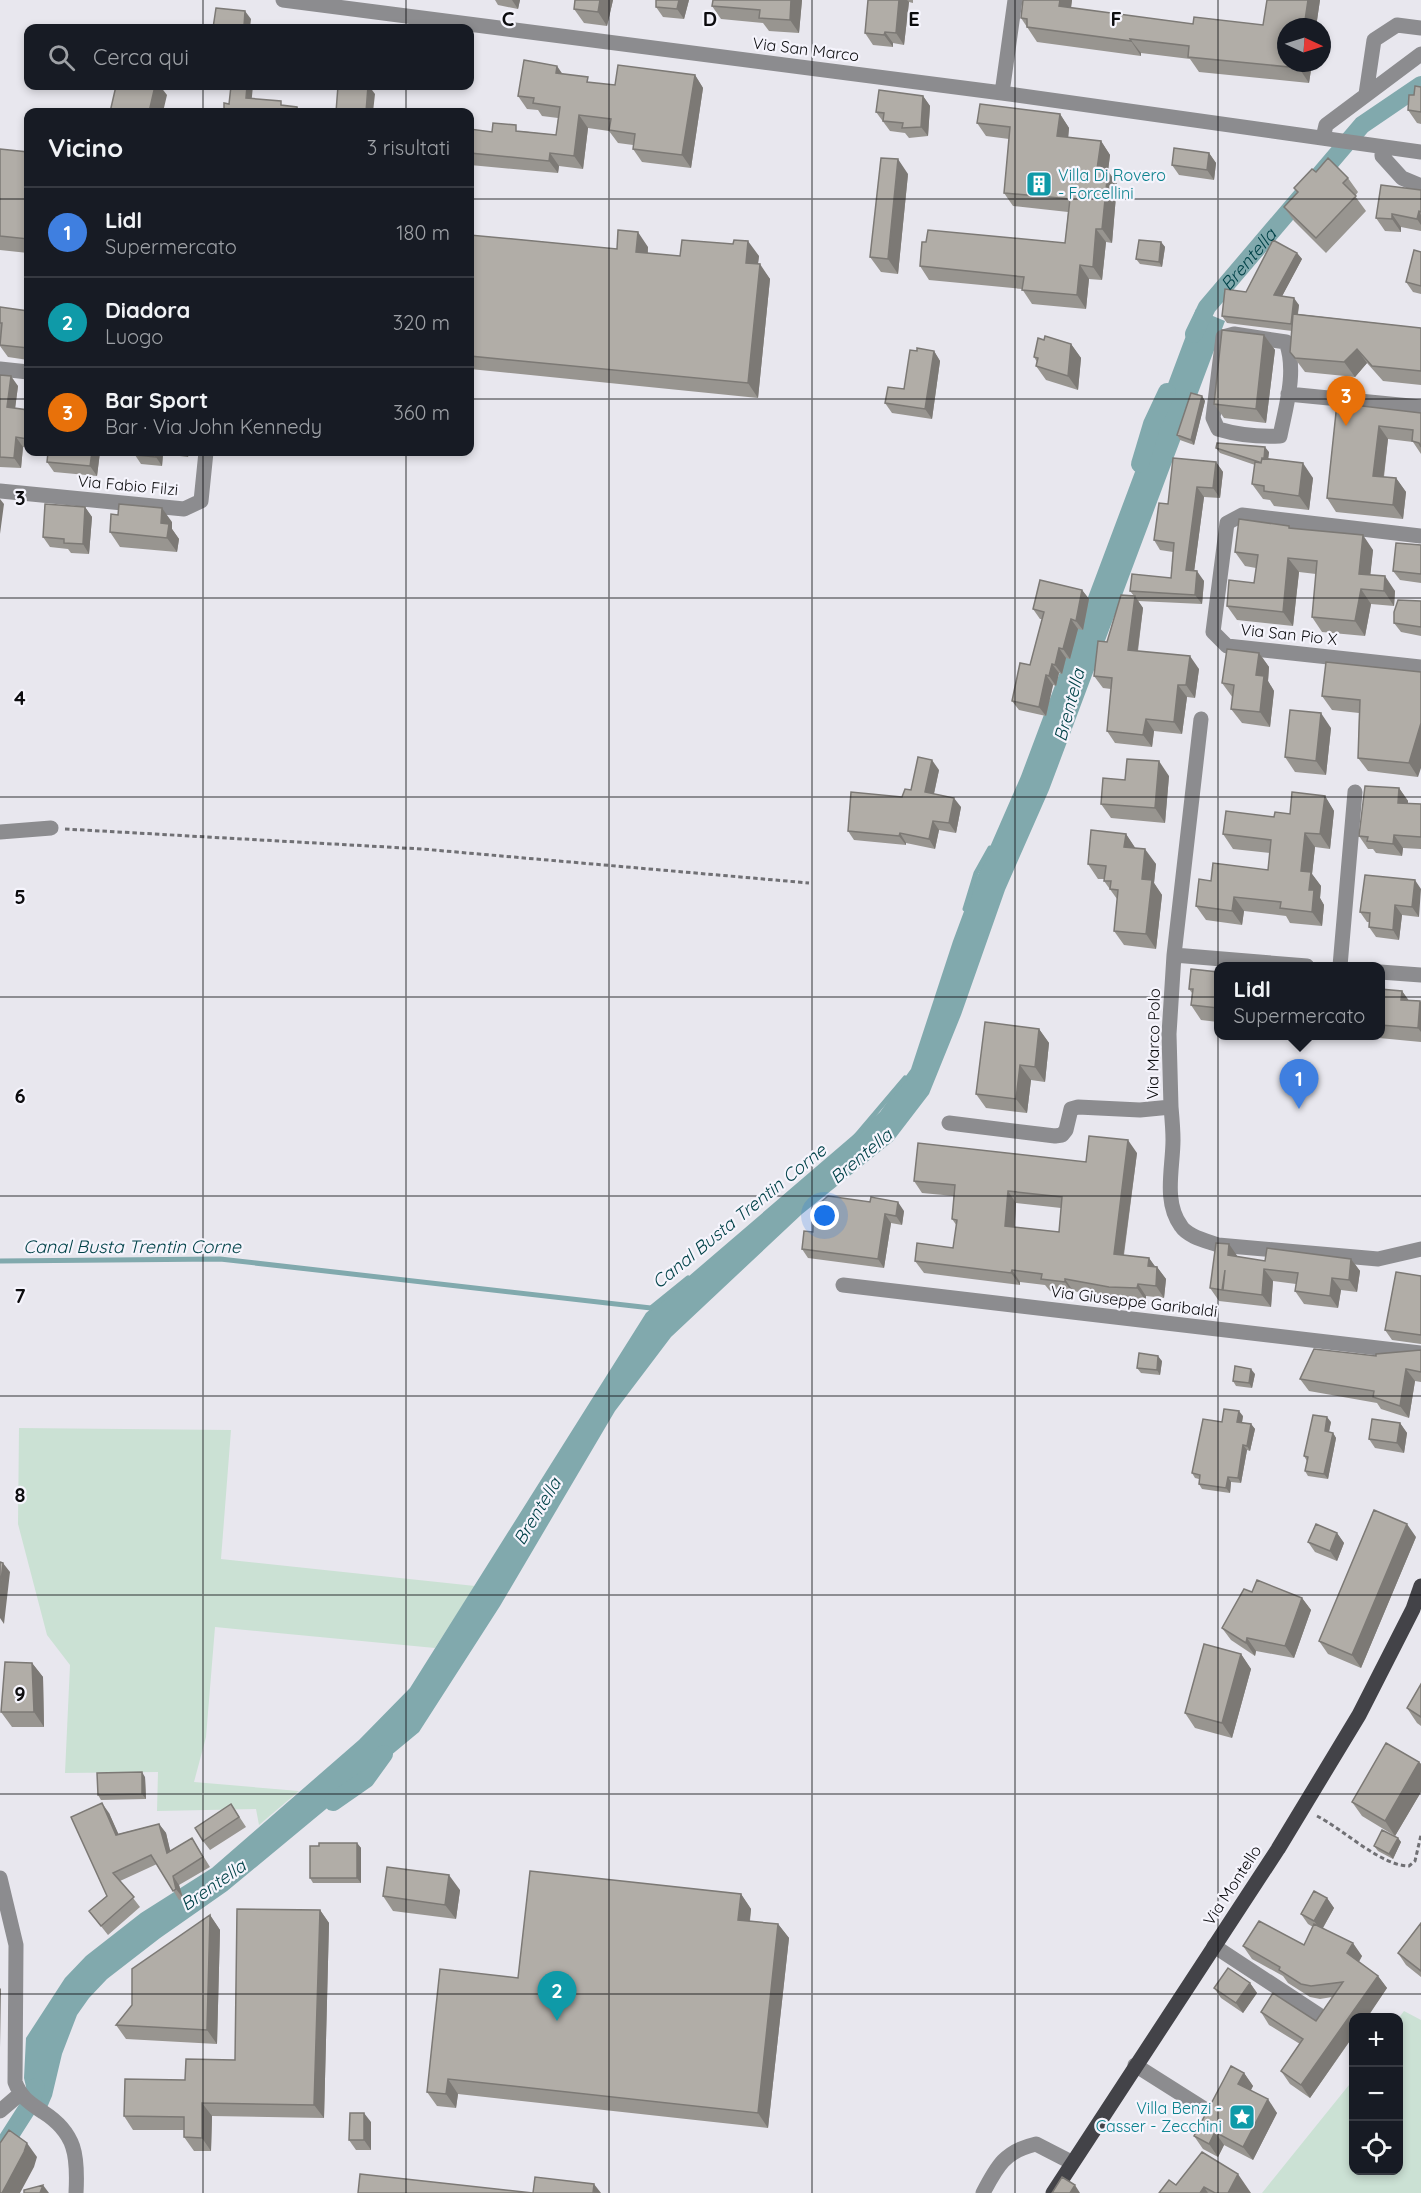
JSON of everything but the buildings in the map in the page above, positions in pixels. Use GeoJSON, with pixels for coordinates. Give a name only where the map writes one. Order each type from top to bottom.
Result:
{"type":"FeatureCollection","features":[{"type":"Feature","properties":{"kind":"main road","name":"Via Montello"},"geometry":{"type":"LineString","coordinates":[[1053,2193],[1071,2162],[1278,1849],[1368,1700],[1417,1612],[1421,1586]]}},
{"type":"Feature","properties":{"kind":"street","name":"Via San Marco"},"geometry":{"type":"LineString","coordinates":[[283,0],[469,24]]}},
{"type":"Feature","properties":{"kind":"street"},"geometry":{"type":"LineString","coordinates":[[1002,93],[1015,0]]}},
{"type":"Feature","properties":{"kind":"street","name":"Via San Marco"},"geometry":{"type":"LineString","coordinates":[[474,25],[1002,93],[1421,152]]}},
{"type":"Feature","properties":{"kind":"street"},"geometry":{"type":"LineString","coordinates":[[1366,94],[1374,40],[1397,25],[1421,28]]}},
{"type":"Feature","properties":{"kind":"street"},"geometry":{"type":"LineString","coordinates":[[1334,140],[1326,125],[1421,54]]}},
{"type":"Feature","properties":{"kind":"street"},"geometry":{"type":"LineString","coordinates":[[1378,146],[1382,156],[1402,178],[1421,186]]}},
{"type":"Feature","properties":{"kind":"street"},"geometry":{"type":"LineString","coordinates":[[1233,334],[1286,342],[1291,356],[1288,394],[1280,436],[1264,437],[1218,429],[1213,418],[1223,338],[1233,334]]}},
{"type":"Feature","properties":{"kind":"street"},"geometry":{"type":"LineString","coordinates":[[0,369],[24,372]]}},
{"type":"Feature","properties":{"kind":"street"},"geometry":{"type":"LineString","coordinates":[[1288,394],[1421,407]]}},
{"type":"Feature","properties":{"kind":"street","name":"Via Fabio Filzi"},"geometry":{"type":"LineString","coordinates":[[0,491],[184,509],[201,501],[206,456]]}},
{"type":"Feature","properties":{"kind":"street","name":"Via San Pio X"},"geometry":{"type":"LineString","coordinates":[[1421,536],[1242,515],[1227,523],[1213,632],[1227,646],[1421,667]]}},
{"type":"Feature","properties":{"kind":"street","name":"Via Marco Polo"},"geometry":{"type":"LineString","coordinates":[[949,1123],[1062,1136],[1066,1130],[1071,1109],[1078,1107],[1140,1110],[1172,1107],[1168,1034],[1174,955],[1201,719]]}},
{"type":"Feature","properties":{"kind":"street"},"geometry":{"type":"LineString","coordinates":[[1340,962],[1354,792]]}},
{"type":"Feature","properties":{"kind":"street"},"geometry":{"type":"LineString","coordinates":[[0,832],[51,828]]}},
{"type":"Feature","properties":{"kind":"street"},"geometry":{"type":"LineString","coordinates":[[1174,955],[1259,962]]}},
{"type":"Feature","properties":{"kind":"street"},"geometry":{"type":"LineString","coordinates":[[1385,972],[1421,975]]}},
{"type":"Feature","properties":{"kind":"street"},"geometry":{"type":"LineString","coordinates":[[1172,1107],[1173,1141],[1170,1184],[1173,1207],[1181,1228],[1197,1238],[1218,1245],[1378,1259],[1421,1249]]}},
{"type":"Feature","properties":{"kind":"street","name":"Via Giuseppe Garibaldi"},"geometry":{"type":"LineString","coordinates":[[843,1285],[1421,1353]]}},
{"type":"Feature","properties":{"kind":"street"},"geometry":{"type":"LineString","coordinates":[[0,1878],[16,1945],[8,1979],[14,2072],[22,2097],[62,2126],[75,2152],[76,2193]]}},
{"type":"Feature","properties":{"kind":"street"},"geometry":{"type":"LineString","coordinates":[[1214,1946],[1325,2019]]}},
{"type":"Feature","properties":{"kind":"street"},"geometry":{"type":"LineString","coordinates":[[1135,2065],[1203,2108]]}},
{"type":"Feature","properties":{"kind":"street"},"geometry":{"type":"LineString","coordinates":[[0,2111],[22,2097]]}},
{"type":"Feature","properties":{"kind":"street"},"geometry":{"type":"LineString","coordinates":[[984,2193],[996,2167],[1017,2148],[1036,2144],[1071,2162]]}},
{"type":"Feature","properties":{"kind":"path"},"geometry":{"type":"LineString","coordinates":[[51,828],[422,849],[809,883]]}},
{"type":"Feature","properties":{"kind":"path"},"geometry":{"type":"LineString","coordinates":[[1313,1818],[1319,1817],[1384,1858],[1403,1866],[1409,1866],[1415,1861],[1421,1835]]}},
{"type":"Feature","properties":{"kind":"green space"},"geometry":{"type":"Polygon","coordinates":[[[19,1428],[231,1430],[221,1559],[475,1586],[435,1648],[215,1627],[206,1737],[194,1782],[299,1791],[259,1825],[256,1809],[157,1811],[158,1772],[65,1773],[70,1665],[47,1635],[18,1524],[19,1428]]]}},
{"type":"Feature","properties":{"kind":"green space"},"geometry":{"type":"Polygon","coordinates":[[[1404,2011],[1421,2020],[1421,2193],[1262,2193],[1349,2085],[1349,2175],[1403,2175],[1404,2011]]]}},
{"type":"Feature","properties":{"kind":"water"},"geometry":{"type":"Polygon","coordinates":[[[1196,309],[1225,321],[1049,790],[1005,890],[961,1015],[929,1094],[893,1141],[802,1214],[671,1337],[615,1411],[500,1606],[419,1732],[227,1891],[107,1979],[89,1998],[77,2015],[62,2054],[52,2096],[46,2110],[27,2091],[24,2078],[26,2038],[65,1978],[86,1956],[141,1913],[212,1868],[359,1740],[410,1688],[646,1313],[880,1112],[911,1069],[976,879],[1021,776],[1196,309]]]}},
{"type":"Feature","properties":{"kind":"waterway","name":"Brentella"},"geometry":{"type":"LineString","coordinates":[[1194,334],[1207,307],[1362,125],[1421,85]]}},
{"type":"Feature","properties":{"kind":"waterway","name":"Brentella"},"geometry":{"type":"LineString","coordinates":[[1140,464],[1152,424],[1167,392]]}},
{"type":"Feature","properties":{"kind":"waterway","name":"Canal Busta Trentin Corne"},"geometry":{"type":"LineString","coordinates":[[965,909],[976,873],[990,848]]}},
{"type":"Feature","properties":{"kind":"waterway","name":"Canal Busta Trentin Corne"},"geometry":{"type":"LineString","coordinates":[[855,1137],[905,1078]]}},
{"type":"Feature","properties":{"kind":"waterway","name":"Canal Busta Trentin Corne"},"geometry":{"type":"LineString","coordinates":[[0,1261],[220,1259],[651,1308],[688,1278]]}},
{"type":"Feature","properties":{"kind":"waterway","name":"Brentella"},"geometry":{"type":"LineString","coordinates":[[333,1802],[366,1779],[384,1754]]}},
{"type":"Feature","properties":{"kind":"waterway","name":"Brentella"},"geometry":{"type":"LineString","coordinates":[[0,2151],[30,2104],[36,2087]]}},
{"type":"Feature","properties":{"kind":"place","name":"Villa Di Rovero - Forcellini"},"geometry":{"type":"Point","coordinates":[1039,184]}},
{"type":"Feature","properties":{"kind":"place","name":"Bar Sport"},"geometry":{"type":"Point","coordinates":[1346,426]}},
{"type":"Feature","properties":{"kind":"place","name":"Lidl"},"geometry":{"type":"Point","coordinates":[1299,1109]}},
{"type":"Feature","properties":{"kind":"place","name":"Diadora"},"geometry":{"type":"Point","coordinates":[557,2021]}},
{"type":"Feature","properties":{"kind":"place","name":"Villa Benzi - Casser - Zecchini"},"geometry":{"type":"Point","coordinates":[1242,2117]}}]}
